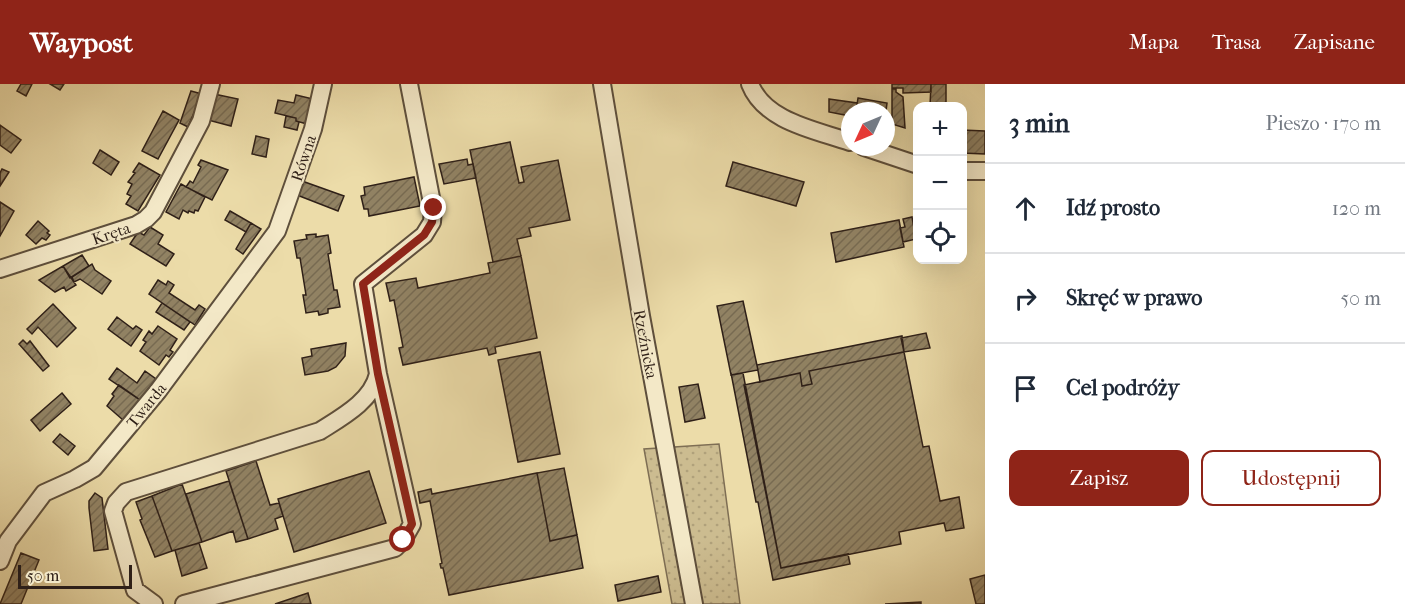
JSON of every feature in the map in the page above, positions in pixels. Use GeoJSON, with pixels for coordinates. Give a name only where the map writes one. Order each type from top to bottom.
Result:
{"type":"FeatureCollection","features":[{"type":"Feature","properties":{"kind":"street","name":"Kręta"},"geometry":{"type":"LineString","coordinates":[[0,269],[126,229],[146,219],[153,212],[201,122],[211,84]]}},
{"type":"Feature","properties":{"kind":"street","name":"Równa"},"geometry":{"type":"LineString","coordinates":[[277,231],[314,129],[323,84]]}},
{"type":"Feature","properties":{"kind":"street"},"geometry":{"type":"LineString","coordinates":[[184,604],[395,548],[403,540],[412,524],[378,374],[363,284],[424,235],[432,222],[434,208],[409,84]]}},
{"type":"Feature","properties":{"kind":"street","name":"Rzeźnicka"},"geometry":{"type":"LineString","coordinates":[[602,84],[641,316],[694,604]]}},
{"type":"Feature","properties":{"kind":"street"},"geometry":{"type":"LineString","coordinates":[[750,84],[761,102],[784,118],[841,139]]}},
{"type":"Feature","properties":{"kind":"street"},"geometry":{"type":"LineString","coordinates":[[891,156],[913,163]]}},
{"type":"Feature","properties":{"kind":"street"},"geometry":{"type":"LineString","coordinates":[[967,171],[985,171]]}},
{"type":"Feature","properties":{"kind":"street","name":"Twarda"},"geometry":{"type":"LineString","coordinates":[[0,561],[8,541],[44,493],[93,468],[137,417],[277,231]]}},
{"type":"Feature","properties":{"kind":"street"},"geometry":{"type":"LineString","coordinates":[[154,604],[135,590],[113,511],[120,496],[126,492],[320,431],[346,414],[369,394],[376,384],[378,374]]}},
{"type":"Feature","properties":{"kind":"shaded area"},"geometry":{"type":"Polygon","coordinates":[[[719,444],[740,604],[672,604],[644,449],[719,444]]]}},
{"type":"Feature","properties":{"kind":"building"},"geometry":{"type":"Polygon","coordinates":[[[21,84],[32,84],[26,96],[17,91],[21,84]]]}},
{"type":"Feature","properties":{"kind":"building"},"geometry":{"type":"Polygon","coordinates":[[[50,84],[64,84],[60,90],[50,84]]]}},
{"type":"Feature","properties":{"kind":"building"},"geometry":{"type":"Polygon","coordinates":[[[892,84],[931,84],[931,92],[903,93],[903,88],[892,88],[892,84]]]}},
{"type":"Feature","properties":{"kind":"building"},"geometry":{"type":"Polygon","coordinates":[[[931,84],[946,84],[946,102],[930,102],[931,84]]]}},
{"type":"Feature","properties":{"kind":"building"},"geometry":{"type":"Polygon","coordinates":[[[892,89],[896,89],[896,92],[903,97],[905,128],[895,125],[895,102],[892,102],[892,89]]]}},
{"type":"Feature","properties":{"kind":"building"},"geometry":{"type":"Polygon","coordinates":[[[191,91],[202,94],[188,127],[180,123],[191,91]]]}},
{"type":"Feature","properties":{"kind":"building"},"geometry":{"type":"Polygon","coordinates":[[[214,94],[238,99],[231,126],[208,120],[214,94]]]}},
{"type":"Feature","properties":{"kind":"building"},"geometry":{"type":"Polygon","coordinates":[[[296,95],[313,99],[307,124],[296,121],[296,118],[275,113],[278,100],[294,103],[296,95]]]}},
{"type":"Feature","properties":{"kind":"building"},"geometry":{"type":"Polygon","coordinates":[[[858,98],[881,102],[857,102],[858,98]]]}},
{"type":"Feature","properties":{"kind":"building"},"geometry":{"type":"Polygon","coordinates":[[[829,99],[850,102],[841,102],[841,114],[829,112],[829,99]]]}},
{"type":"Feature","properties":{"kind":"building"},"geometry":{"type":"Polygon","coordinates":[[[163,111],[179,120],[158,159],[142,151],[163,111]]]}},
{"type":"Feature","properties":{"kind":"building"},"geometry":{"type":"Polygon","coordinates":[[[286,116],[296,118],[299,122],[297,130],[284,127],[286,116]]]}},
{"type":"Feature","properties":{"kind":"building"},"geometry":{"type":"Polygon","coordinates":[[[0,125],[21,140],[11,153],[0,145],[0,125]]]}},
{"type":"Feature","properties":{"kind":"building"},"geometry":{"type":"Polygon","coordinates":[[[967,130],[985,131],[985,154],[967,153],[967,130]]]}},
{"type":"Feature","properties":{"kind":"building"},"geometry":{"type":"Polygon","coordinates":[[[256,136],[269,139],[266,157],[252,154],[256,136]]]}},
{"type":"Feature","properties":{"kind":"building"},"geometry":{"type":"Polygon","coordinates":[[[510,142],[519,183],[524,182],[521,167],[558,160],[570,220],[529,228],[531,236],[517,239],[521,256],[493,262],[470,150],[510,142]]]}},
{"type":"Feature","properties":{"kind":"building"},"geometry":{"type":"Polygon","coordinates":[[[100,150],[119,162],[111,175],[93,163],[100,150]]]}},
{"type":"Feature","properties":{"kind":"building"},"geometry":{"type":"Polygon","coordinates":[[[467,159],[468,165],[473,164],[476,178],[444,184],[439,164],[467,159]]]}},
{"type":"Feature","properties":{"kind":"building"},"geometry":{"type":"Polygon","coordinates":[[[201,160],[228,170],[212,200],[186,187],[190,181],[193,183],[201,167],[198,165],[201,160]]]}},
{"type":"Feature","properties":{"kind":"building"},"geometry":{"type":"Polygon","coordinates":[[[733,162],[804,182],[796,206],[726,186],[733,162]]]}},
{"type":"Feature","properties":{"kind":"building"},"geometry":{"type":"Polygon","coordinates":[[[139,163],[160,175],[138,211],[126,204],[131,196],[127,194],[132,184],[128,182],[139,163]]]}},
{"type":"Feature","properties":{"kind":"building"},"geometry":{"type":"Polygon","coordinates":[[[2,169],[9,172],[0,186],[0,173],[2,169]]]}},
{"type":"Feature","properties":{"kind":"building"},"geometry":{"type":"Polygon","coordinates":[[[414,177],[420,206],[369,216],[368,209],[364,209],[361,196],[365,195],[364,187],[414,177]]]}},
{"type":"Feature","properties":{"kind":"building"},"geometry":{"type":"Polygon","coordinates":[[[302,181],[344,196],[338,211],[297,195],[302,181]]]}},
{"type":"Feature","properties":{"kind":"building"},"geometry":{"type":"Polygon","coordinates":[[[181,184],[205,197],[198,211],[188,213],[183,210],[179,219],[166,212],[181,184]]]}},
{"type":"Feature","properties":{"kind":"building"},"geometry":{"type":"Polygon","coordinates":[[[0,202],[14,211],[0,236],[0,202]]]}},
{"type":"Feature","properties":{"kind":"building"},"geometry":{"type":"Polygon","coordinates":[[[230,211],[251,223],[246,232],[225,220],[230,211]]]}},
{"type":"Feature","properties":{"kind":"building"},"geometry":{"type":"Polygon","coordinates":[[[912,217],[913,240],[903,242],[900,228],[905,227],[903,219],[912,217]]]}},
{"type":"Feature","properties":{"kind":"building"},"geometry":{"type":"Polygon","coordinates":[[[899,220],[904,247],[836,262],[831,233],[899,220]]]}},
{"type":"Feature","properties":{"kind":"building"},"geometry":{"type":"Polygon","coordinates":[[[38,221],[49,231],[47,233],[50,235],[46,240],[42,238],[36,244],[26,235],[38,221]]]}},
{"type":"Feature","properties":{"kind":"building"},"geometry":{"type":"Polygon","coordinates":[[[251,223],[261,229],[243,254],[236,249],[251,223]]]}},
{"type":"Feature","properties":{"kind":"building"},"geometry":{"type":"Polygon","coordinates":[[[150,227],[163,235],[158,244],[174,254],[166,266],[130,244],[138,232],[144,235],[150,227]]]}},
{"type":"Feature","properties":{"kind":"building"},"geometry":{"type":"Polygon","coordinates":[[[316,234],[316,237],[328,235],[331,253],[328,254],[334,290],[337,290],[340,307],[328,309],[328,313],[319,315],[318,311],[306,313],[303,295],[306,295],[300,258],[297,258],[294,241],[307,239],[306,235],[316,234]]]}},
{"type":"Feature","properties":{"kind":"building"},"geometry":{"type":"Polygon","coordinates":[[[82,255],[89,266],[70,278],[63,266],[82,255]]]}},
{"type":"Feature","properties":{"kind":"building"},"geometry":{"type":"Polygon","coordinates":[[[521,256],[537,338],[495,347],[496,353],[489,355],[487,348],[403,365],[399,348],[403,347],[394,300],[390,301],[386,283],[416,278],[418,288],[490,273],[488,263],[521,256]]]}},
{"type":"Feature","properties":{"kind":"building"},"geometry":{"type":"Polygon","coordinates":[[[92,264],[95,270],[111,281],[102,294],[80,279],[74,282],[72,277],[92,264]]]}},
{"type":"Feature","properties":{"kind":"building"},"geometry":{"type":"Polygon","coordinates":[[[63,266],[76,285],[66,291],[64,287],[55,292],[39,280],[63,266]]]}},
{"type":"Feature","properties":{"kind":"building"},"geometry":{"type":"Polygon","coordinates":[[[158,280],[166,285],[168,281],[174,285],[169,293],[195,310],[199,305],[205,309],[195,325],[149,294],[158,280]]]}},
{"type":"Feature","properties":{"kind":"building"},"geometry":{"type":"Polygon","coordinates":[[[743,301],[758,370],[731,375],[717,306],[743,301]]]}},
{"type":"Feature","properties":{"kind":"building"},"geometry":{"type":"Polygon","coordinates":[[[162,303],[190,322],[184,330],[156,312],[162,303]]]}},
{"type":"Feature","properties":{"kind":"building"},"geometry":{"type":"Polygon","coordinates":[[[53,304],[76,328],[57,347],[38,327],[32,334],[27,329],[53,304]]]}},
{"type":"Feature","properties":{"kind":"building"},"geometry":{"type":"Polygon","coordinates":[[[117,317],[133,329],[136,326],[142,330],[131,346],[108,329],[117,317]]]}},
{"type":"Feature","properties":{"kind":"building"},"geometry":{"type":"Polygon","coordinates":[[[158,326],[177,339],[170,350],[173,352],[169,357],[166,355],[159,365],[140,351],[149,331],[152,334],[158,326]]]}},
{"type":"Feature","properties":{"kind":"building"},"geometry":{"type":"Polygon","coordinates":[[[926,333],[930,348],[904,352],[901,338],[926,333]]]}},
{"type":"Feature","properties":{"kind":"building"},"geometry":{"type":"Polygon","coordinates":[[[902,336],[904,352],[809,371],[812,384],[802,386],[800,373],[760,382],[757,365],[902,336]]]}},
{"type":"Feature","properties":{"kind":"building"},"geometry":{"type":"Polygon","coordinates":[[[23,340],[27,344],[30,341],[49,366],[43,371],[19,344],[23,340]]]}},
{"type":"Feature","properties":{"kind":"building"},"geometry":{"type":"Polygon","coordinates":[[[346,343],[345,356],[336,367],[328,371],[305,375],[302,358],[312,356],[311,349],[346,343]]]}},
{"type":"Feature","properties":{"kind":"building"},"geometry":{"type":"Polygon","coordinates":[[[540,352],[560,454],[518,462],[498,360],[540,352]]]}},
{"type":"Feature","properties":{"kind":"building"},"geometry":{"type":"Polygon","coordinates":[[[904,352],[923,447],[929,446],[940,501],[959,497],[964,528],[946,531],[944,523],[899,532],[901,544],[781,568],[744,385],[800,373],[802,386],[812,384],[809,371],[904,352]]]}},
{"type":"Feature","properties":{"kind":"building"},"geometry":{"type":"Polygon","coordinates":[[[117,368],[137,383],[145,371],[156,379],[140,400],[109,379],[117,368]]]}},
{"type":"Feature","properties":{"kind":"building"},"geometry":{"type":"Polygon","coordinates":[[[743,373],[781,568],[848,554],[850,564],[773,580],[731,375],[743,373]]]}},
{"type":"Feature","properties":{"kind":"building"},"geometry":{"type":"Polygon","coordinates":[[[698,384],[705,418],[685,422],[679,387],[698,384]]]}},
{"type":"Feature","properties":{"kind":"building"},"geometry":{"type":"Polygon","coordinates":[[[119,385],[140,400],[123,420],[107,406],[119,385]]]}},
{"type":"Feature","properties":{"kind":"building"},"geometry":{"type":"Polygon","coordinates":[[[62,393],[71,404],[40,431],[31,420],[62,393]]]}},
{"type":"Feature","properties":{"kind":"building"},"geometry":{"type":"Polygon","coordinates":[[[60,434],[75,446],[68,455],[53,442],[60,434]]]}},
{"type":"Feature","properties":{"kind":"building"},"geometry":{"type":"Polygon","coordinates":[[[256,461],[270,505],[279,503],[283,516],[275,519],[278,529],[248,539],[226,471],[256,461]]]}},
{"type":"Feature","properties":{"kind":"building"},"geometry":{"type":"Polygon","coordinates":[[[564,468],[577,535],[550,541],[537,473],[564,468]]]}},
{"type":"Feature","properties":{"kind":"building"},"geometry":{"type":"Polygon","coordinates":[[[369,471],[386,523],[294,552],[278,499],[369,471]]]}},
{"type":"Feature","properties":{"kind":"building"},"geometry":{"type":"Polygon","coordinates":[[[537,473],[550,541],[577,535],[583,568],[449,595],[440,564],[442,563],[430,501],[420,503],[418,492],[431,489],[432,494],[537,473]]]}},
{"type":"Feature","properties":{"kind":"building"},"geometry":{"type":"Polygon","coordinates":[[[229,481],[248,539],[236,542],[233,531],[202,542],[186,494],[229,481]]]}},
{"type":"Feature","properties":{"kind":"building"},"geometry":{"type":"Polygon","coordinates":[[[182,484],[202,542],[172,551],[152,496],[182,484]]]}},
{"type":"Feature","properties":{"kind":"building"},"geometry":{"type":"Polygon","coordinates":[[[95,493],[102,498],[108,549],[94,551],[89,501],[95,493]]]}},
{"type":"Feature","properties":{"kind":"building"},"geometry":{"type":"Polygon","coordinates":[[[152,496],[172,551],[155,557],[140,520],[142,519],[136,502],[152,496]]]}},
{"type":"Feature","properties":{"kind":"building"},"geometry":{"type":"Polygon","coordinates":[[[199,543],[207,568],[182,576],[175,550],[199,543]]]}},
{"type":"Feature","properties":{"kind":"building"},"geometry":{"type":"Polygon","coordinates":[[[21,553],[39,560],[21,604],[0,604],[21,553]]]}},
{"type":"Feature","properties":{"kind":"building"},"geometry":{"type":"Polygon","coordinates":[[[985,575],[985,604],[976,604],[970,579],[985,575]]]}},
{"type":"Feature","properties":{"kind":"building"},"geometry":{"type":"Polygon","coordinates":[[[658,576],[661,592],[618,601],[615,585],[658,576]]]}},
{"type":"Feature","properties":{"kind":"building"},"geometry":{"type":"Polygon","coordinates":[[[308,593],[311,604],[275,604],[308,593]]]}},
{"type":"Feature","properties":{"kind":"building"},"geometry":{"type":"Polygon","coordinates":[[[921,602],[921,604],[885,604],[921,602]]]}},
{"type":"Feature","properties":{"kind":"route"},"geometry":{"type":"LineString","coordinates":[[403,540],[412,524],[378,374],[363,284],[424,235],[432,222],[434,208]]}}]}
